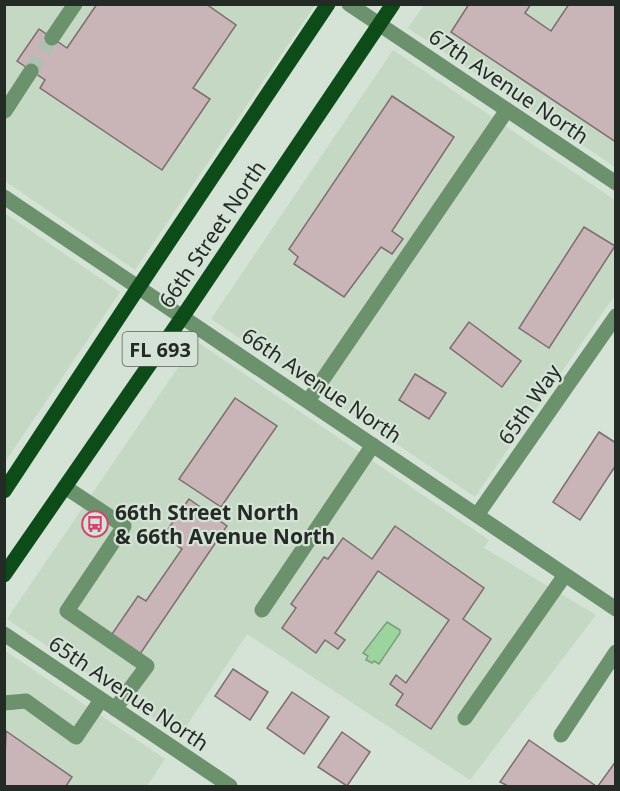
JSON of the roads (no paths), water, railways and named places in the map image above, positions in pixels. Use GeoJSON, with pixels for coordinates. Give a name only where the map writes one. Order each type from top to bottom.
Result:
{"type":"FeatureCollection","features":[{"type":"Feature","properties":{"kind":"main road","name":"66th Street North"},"geometry":{"type":"LineString","coordinates":[[4,491],[328,4]]}},
{"type":"Feature","properties":{"kind":"main road","name":"66th Street North"},"geometry":{"type":"LineString","coordinates":[[4,575],[183,316],[393,4]]}},
{"type":"Feature","properties":{"kind":"street","name":"67th Avenue North"},"geometry":{"type":"LineString","coordinates":[[350,4],[615,183]]}},
{"type":"Feature","properties":{"kind":"street"},"geometry":{"type":"LineString","coordinates":[[52,38],[70,6]]}},
{"type":"Feature","properties":{"kind":"street"},"geometry":{"type":"LineString","coordinates":[[5,111],[31,71]]}},
{"type":"Feature","properties":{"kind":"street"},"geometry":{"type":"LineString","coordinates":[[308,400],[507,110]]}},
{"type":"Feature","properties":{"kind":"street","name":"66th Avenue North"},"geometry":{"type":"LineString","coordinates":[[4,197],[615,609]]}},
{"type":"Feature","properties":{"kind":"street","name":"65th Way"},"geometry":{"type":"LineString","coordinates":[[477,515],[615,316]]}},
{"type":"Feature","properties":{"kind":"street"},"geometry":{"type":"LineString","coordinates":[[262,610],[373,445]]}},
{"type":"Feature","properties":{"kind":"street"},"geometry":{"type":"LineString","coordinates":[[65,487],[124,526],[67,611],[147,666],[115,709]]}},
{"type":"Feature","properties":{"kind":"street"},"geometry":{"type":"LineString","coordinates":[[465,718],[565,575]]}},
{"type":"Feature","properties":{"kind":"street","name":"65th Avenue North"},"geometry":{"type":"LineString","coordinates":[[4,634],[230,786]]}},
{"type":"Feature","properties":{"kind":"street"},"geometry":{"type":"LineString","coordinates":[[561,735],[615,652]]}},
{"type":"Feature","properties":{"kind":"street"},"geometry":{"type":"LineString","coordinates":[[4,703],[26,701],[76,737],[101,700]]}},
{"type":"Feature","properties":{"kind":"tunnel"},"geometry":{"type":"LineString","coordinates":[[31,71],[52,38]]}},
{"type":"Feature","properties":{"kind":"place","name":"66th Street North & 66th Avenue North"},"geometry":{"type":"Point","coordinates":[95,524]}}]}
